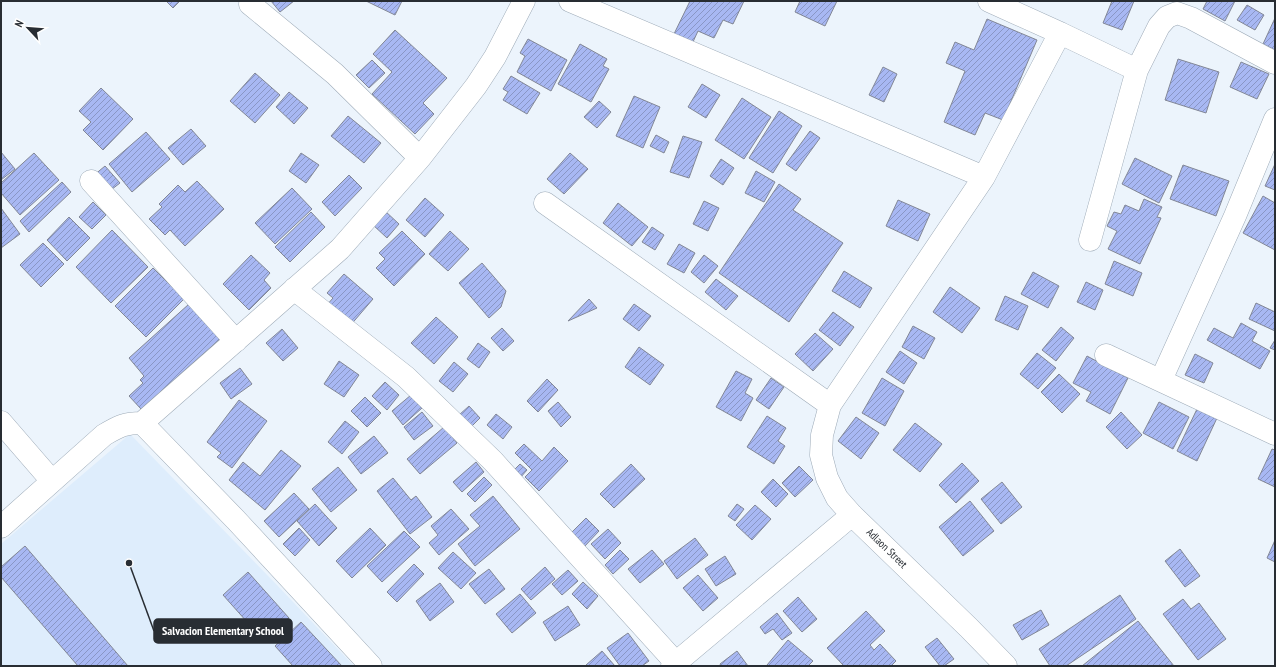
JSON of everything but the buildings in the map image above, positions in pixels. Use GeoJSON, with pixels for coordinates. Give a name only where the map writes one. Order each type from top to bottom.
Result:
{"type":"FeatureCollection","features":[{"type":"Feature","properties":{"kind":"street"},"geometry":{"type":"LineString","coordinates":[[1,527],[104,435],[117,427],[128,423],[142,423],[340,249],[420,158],[476,86],[495,57],[524,1]]}},
{"type":"Feature","properties":{"kind":"street"},"geometry":{"type":"LineString","coordinates":[[570,1],[984,177]]}},
{"type":"Feature","properties":{"kind":"street"},"geometry":{"type":"LineString","coordinates":[[989,1],[1137,70]]}},
{"type":"Feature","properties":{"kind":"street"},"geometry":{"type":"LineString","coordinates":[[250,4],[335,74],[420,158]]}},
{"type":"Feature","properties":{"kind":"street"},"geometry":{"type":"LineString","coordinates":[[1090,240],[1137,70],[1159,26],[1167,17],[1177,13],[1191,18],[1275,63]]}},
{"type":"Feature","properties":{"kind":"street","name":"Adlaon Street"},"geometry":{"type":"LineString","coordinates":[[1006,666],[952,611],[852,515],[837,498],[827,478],[821,455],[822,435],[830,405],[984,177],[1060,33]]}},
{"type":"Feature","properties":{"kind":"street"},"geometry":{"type":"LineString","coordinates":[[1161,380],[1236,216],[1275,119]]}},
{"type":"Feature","properties":{"kind":"street"},"geometry":{"type":"LineString","coordinates":[[91,181],[236,341]]}},
{"type":"Feature","properties":{"kind":"street"},"geometry":{"type":"LineString","coordinates":[[545,203],[830,405]]}},
{"type":"Feature","properties":{"kind":"street"},"geometry":{"type":"LineString","coordinates":[[294,289],[406,377],[488,456],[674,664],[852,515]]}},
{"type":"Feature","properties":{"kind":"street"},"geometry":{"type":"LineString","coordinates":[[1106,355],[1275,434]]}},
{"type":"Feature","properties":{"kind":"street"},"geometry":{"type":"LineString","coordinates":[[1,422],[52,481]]}},
{"type":"Feature","properties":{"kind":"street"},"geometry":{"type":"LineString","coordinates":[[142,423],[236,520],[371,666]]}},
{"type":"Feature","properties":{"kind":"shaded area"},"geometry":{"type":"Polygon","coordinates":[[[130,434],[354,666],[1,666],[1,544],[130,434]]]}},
{"type":"Feature","properties":{"kind":"place","name":"Salvacion Elementary School"},"geometry":{"type":"Point","coordinates":[129,563]}}]}
